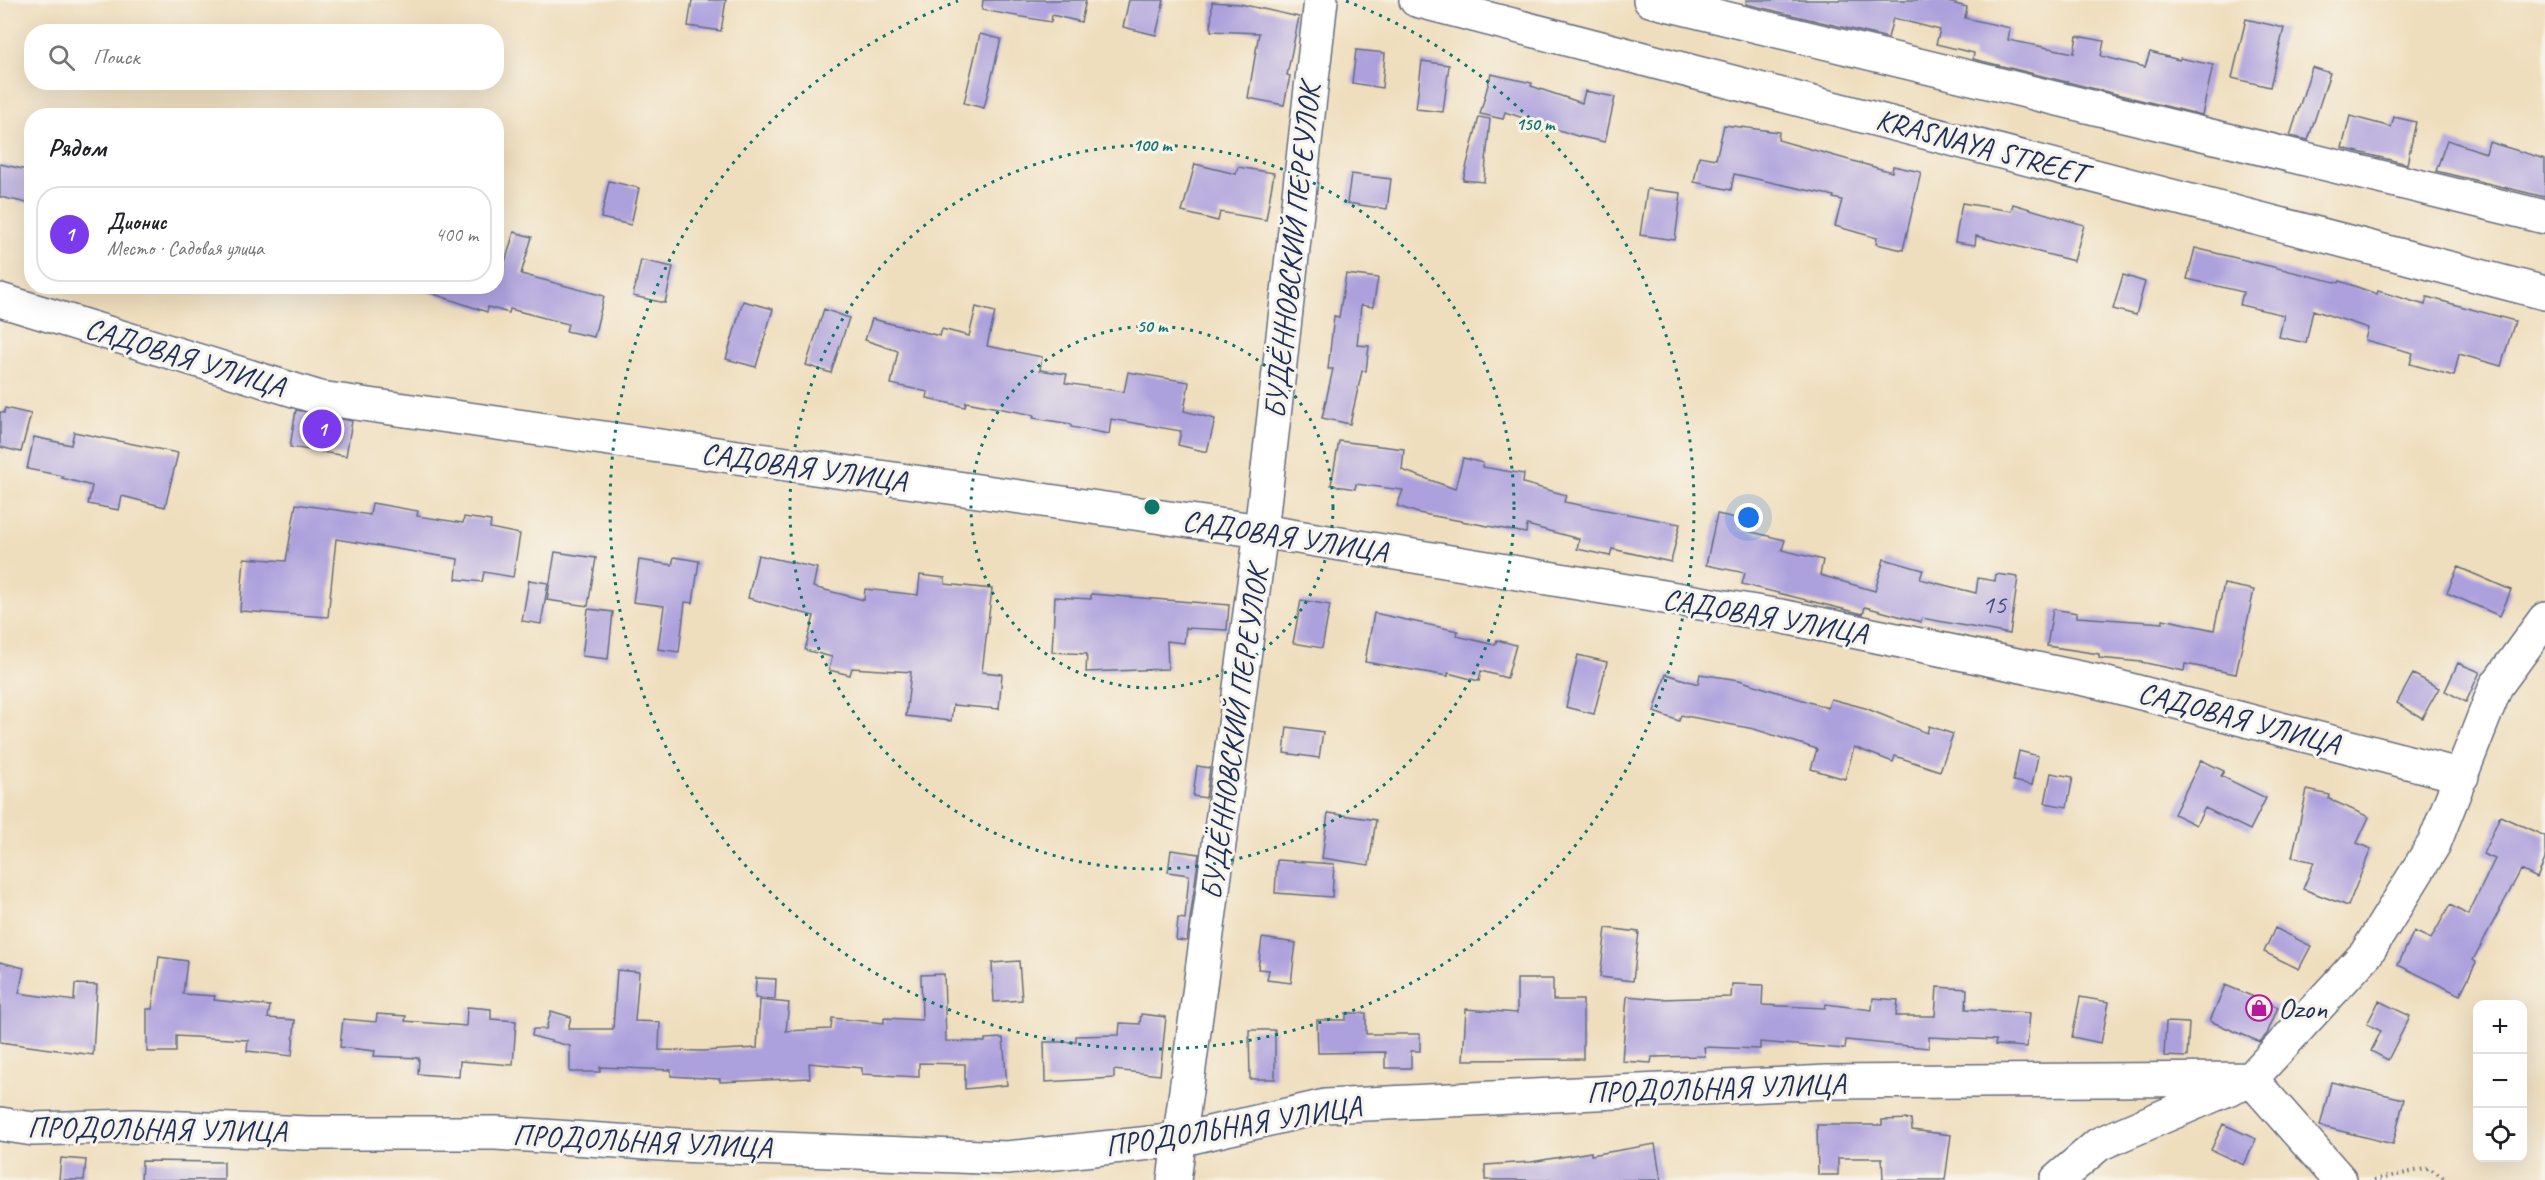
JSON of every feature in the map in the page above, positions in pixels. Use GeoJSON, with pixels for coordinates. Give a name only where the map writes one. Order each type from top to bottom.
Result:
{"type":"FeatureCollection","features":[{"type":"Feature","properties":{"kind":"street","name":"БУДЁННОВСКИЙ ПЕРЕУЛОК"},"geometry":{"type":"LineString","coordinates":[[1174,1180],[1261,531],[1321,0]]}},
{"type":"Feature","properties":{"kind":"street","name":"KRASNAYA STREET"},"geometry":{"type":"LineString","coordinates":[[1416,0],[2545,293]]}},
{"type":"Feature","properties":{"kind":"street","name":"KRASNAYA STREET"},"geometry":{"type":"LineString","coordinates":[[1650,0],[2545,217]]}},
{"type":"Feature","properties":{"kind":"street","name":"САДОВАЯ УЛИЦА"},"geometry":{"type":"LineString","coordinates":[[0,300],[320,399],[1261,531],[1780,616],[2099,682],[2462,776]]}},
{"type":"Feature","properties":{"kind":"street"},"geometry":{"type":"LineString","coordinates":[[2057,1180],[2099,1144],[2251,1079],[2366,954],[2434,844],[2496,686],[2545,619]]}},
{"type":"Feature","properties":{"kind":"street"},"geometry":{"type":"LineString","coordinates":[[2251,1079],[2340,1180]]}},
{"type":"Feature","properties":{"kind":"street","name":"ПРОДОЛЬНАЯ УЛИЦА"},"geometry":{"type":"LineString","coordinates":[[0,1124],[33,1129],[135,1126],[308,1133],[496,1133],[677,1145],[1007,1158],[1179,1140],[1325,1106],[1827,1082],[2251,1079]]}},
{"type":"Feature","properties":{"kind":"path"},"geometry":{"type":"LineString","coordinates":[[2374,1180],[2429,1168],[2447,1180]]}},
{"type":"Feature","properties":{"kind":"building"},"geometry":{"type":"Polygon","coordinates":[[[692,0],[726,0],[721,31],[688,26],[692,0]]]}},
{"type":"Feature","properties":{"kind":"building"},"geometry":{"type":"Polygon","coordinates":[[[983,0],[1086,0],[1081,22],[1052,15],[1051,22],[982,10],[983,0]]]}},
{"type":"Feature","properties":{"kind":"building"},"geometry":{"type":"Polygon","coordinates":[[[1129,0],[1164,0],[1156,35],[1123,27],[1129,0]]]}},
{"type":"Feature","properties":{"kind":"building"},"geometry":{"type":"Polygon","coordinates":[[[1747,0],[1940,0],[1967,7],[1965,18],[2010,28],[2008,40],[2074,53],[2077,36],[2104,41],[2101,56],[2145,67],[2150,52],[2179,60],[2180,58],[2213,65],[2202,115],[1973,59],[1974,53],[1936,44],[1940,30],[1893,18],[1888,38],[1746,4],[1747,0]]]}},
{"type":"Feature","properties":{"kind":"building"},"geometry":{"type":"Polygon","coordinates":[[[1212,2],[1240,4],[1299,17],[1287,75],[1290,76],[1284,105],[1248,98],[1259,33],[1211,31],[1212,2]]]}},
{"type":"Feature","properties":{"kind":"building"},"geometry":{"type":"Polygon","coordinates":[[[2246,19],[2284,28],[2270,87],[2232,78],[2246,19]]]}},
{"type":"Feature","properties":{"kind":"building"},"geometry":{"type":"Polygon","coordinates":[[[980,34],[1001,39],[984,108],[964,103],[980,34]]]}},
{"type":"Feature","properties":{"kind":"building"},"geometry":{"type":"Polygon","coordinates":[[[1356,50],[1385,53],[1382,88],[1352,83],[1356,50]]]}},
{"type":"Feature","properties":{"kind":"building"},"geometry":{"type":"Polygon","coordinates":[[[1422,61],[1449,65],[1443,112],[1416,109],[1422,61]]]}},
{"type":"Feature","properties":{"kind":"building"},"geometry":{"type":"Polygon","coordinates":[[[2312,67],[2330,73],[2308,140],[2290,136],[2312,67]]]}},
{"type":"Feature","properties":{"kind":"building"},"geometry":{"type":"Polygon","coordinates":[[[1491,74],[1532,83],[1531,86],[1582,103],[1585,91],[1615,97],[1605,142],[1577,136],[1505,112],[1503,119],[1480,114],[1491,74]]]}},
{"type":"Feature","properties":{"kind":"building"},"geometry":{"type":"Polygon","coordinates":[[[2350,116],[2391,127],[2394,117],[2416,122],[2407,164],[2342,148],[2350,116]]]}},
{"type":"Feature","properties":{"kind":"building"},"geometry":{"type":"Polygon","coordinates":[[[1479,117],[1490,119],[1484,182],[1463,180],[1479,117]]]}},
{"type":"Feature","properties":{"kind":"building"},"geometry":{"type":"Polygon","coordinates":[[[1724,125],[1779,132],[1778,140],[1892,172],[1893,166],[1921,172],[1903,250],[1876,244],[1877,238],[1835,226],[1842,200],[1833,198],[1834,196],[1734,174],[1731,190],[1694,182],[1699,156],[1716,159],[1724,125]]]}},
{"type":"Feature","properties":{"kind":"building"},"geometry":{"type":"Polygon","coordinates":[[[2447,140],[2486,153],[2489,142],[2545,159],[2545,197],[2436,171],[2447,140]]]}},
{"type":"Feature","properties":{"kind":"building"},"geometry":{"type":"Polygon","coordinates":[[[0,164],[24,169],[24,202],[0,197],[0,164]]]}},
{"type":"Feature","properties":{"kind":"building"},"geometry":{"type":"Polygon","coordinates":[[[1195,164],[1236,174],[1238,167],[1274,173],[1266,220],[1220,212],[1218,221],[1182,212],[1195,164]]]}},
{"type":"Feature","properties":{"kind":"building"},"geometry":{"type":"Polygon","coordinates":[[[1351,174],[1391,179],[1387,209],[1347,203],[1351,174]]]}},
{"type":"Feature","properties":{"kind":"building"},"geometry":{"type":"Polygon","coordinates":[[[609,181],[639,188],[631,225],[601,218],[609,181]]]}},
{"type":"Feature","properties":{"kind":"building"},"geometry":{"type":"Polygon","coordinates":[[[1647,189],[1681,193],[1675,240],[1640,235],[1647,189]]]}},
{"type":"Feature","properties":{"kind":"building"},"geometry":{"type":"Polygon","coordinates":[[[1962,203],[2011,211],[2013,204],[2084,225],[2074,261],[1976,236],[1975,245],[1955,242],[1962,203]]]}},
{"type":"Feature","properties":{"kind":"building"},"geometry":{"type":"Polygon","coordinates":[[[514,232],[532,237],[521,274],[604,296],[594,337],[566,331],[568,324],[510,309],[509,313],[488,307],[487,312],[434,294],[504,294],[504,266],[514,232]]]}},
{"type":"Feature","properties":{"kind":"building"},"geometry":{"type":"Polygon","coordinates":[[[2195,248],[2339,283],[2340,281],[2377,294],[2378,291],[2425,305],[2427,297],[2515,321],[2501,366],[2459,354],[2454,376],[2410,364],[2413,353],[2365,340],[2368,328],[2313,310],[2306,343],[2279,337],[2284,315],[2240,305],[2243,292],[2187,279],[2195,248]]]}},
{"type":"Feature","properties":{"kind":"building"},"geometry":{"type":"Polygon","coordinates":[[[641,260],[673,267],[665,303],[633,296],[641,260]]]}},
{"type":"Feature","properties":{"kind":"building"},"geometry":{"type":"Polygon","coordinates":[[[1346,274],[1378,278],[1373,307],[1361,305],[1357,345],[1369,346],[1366,371],[1362,371],[1350,424],[1322,418],[1333,369],[1328,369],[1334,316],[1339,317],[1346,274]]]}},
{"type":"Feature","properties":{"kind":"building"},"geometry":{"type":"Polygon","coordinates":[[[2123,275],[2145,282],[2136,315],[2113,309],[2123,275]]]}},
{"type":"Feature","properties":{"kind":"building"},"geometry":{"type":"Polygon","coordinates":[[[743,301],[773,309],[756,367],[726,359],[743,301]]]}},
{"type":"Feature","properties":{"kind":"building"},"geometry":{"type":"Polygon","coordinates":[[[976,307],[995,312],[987,346],[1042,357],[1040,370],[1067,374],[1065,383],[1124,392],[1128,372],[1189,382],[1184,411],[1215,419],[1207,452],[1178,445],[1181,431],[1111,419],[1109,434],[1071,427],[1071,424],[1033,418],[1034,415],[966,402],[965,407],[927,398],[928,392],[891,384],[898,351],[865,340],[872,319],[940,336],[942,329],[969,336],[976,307]]]}},
{"type":"Feature","properties":{"kind":"building"},"geometry":{"type":"Polygon","coordinates":[[[824,309],[849,318],[831,373],[806,365],[824,309]]]}},
{"type":"Feature","properties":{"kind":"building"},"geometry":{"type":"Polygon","coordinates":[[[5,408],[31,414],[21,452],[0,447],[0,412],[4,413],[5,408]]]}},
{"type":"Feature","properties":{"kind":"building"},"geometry":{"type":"Polygon","coordinates":[[[296,410],[352,421],[346,456],[290,447],[296,410]]]}},
{"type":"Feature","properties":{"kind":"building"},"geometry":{"type":"Polygon","coordinates":[[[74,432],[178,453],[165,507],[122,496],[119,510],[88,504],[92,486],[62,478],[63,476],[27,469],[34,437],[71,445],[74,432]]]}},
{"type":"Feature","properties":{"kind":"building"},"geometry":{"type":"Polygon","coordinates":[[[1339,441],[1404,449],[1402,470],[1455,489],[1463,458],[1483,463],[1482,467],[1524,474],[1523,483],[1566,495],[1564,502],[1680,524],[1671,562],[1612,549],[1610,556],[1577,549],[1579,539],[1527,525],[1526,533],[1418,513],[1397,506],[1403,490],[1356,484],[1355,489],[1331,485],[1339,441]]]}},
{"type":"Feature","properties":{"kind":"building"},"geometry":{"type":"Polygon","coordinates":[[[372,503],[418,511],[417,516],[463,523],[464,517],[491,521],[490,528],[520,534],[513,577],[484,572],[482,582],[456,579],[458,559],[336,539],[328,617],[240,611],[244,558],[286,561],[296,504],[370,515],[372,503]]]}},
{"type":"Feature","properties":{"kind":"building"},"geometry":{"type":"Polygon","coordinates":[[[1717,514],[1741,519],[1739,529],[1785,540],[1782,550],[1823,560],[1820,575],[1875,591],[1884,559],[1923,570],[1920,579],[1976,593],[1978,578],[1995,581],[1996,574],[2018,577],[2010,634],[1922,618],[1921,622],[1865,607],[1863,614],[1742,584],[1745,573],[1706,565],[1717,514]]]}},
{"type":"Feature","properties":{"kind":"building"},"geometry":{"type":"Polygon","coordinates":[[[555,552],[596,558],[588,606],[547,600],[555,552]]]}},
{"type":"Feature","properties":{"kind":"building"},"geometry":{"type":"Polygon","coordinates":[[[758,555],[817,568],[813,587],[864,600],[865,589],[918,595],[920,575],[945,578],[945,584],[992,589],[982,672],[1002,674],[999,709],[953,705],[951,721],[906,716],[911,672],[852,668],[850,675],[829,670],[832,657],[805,650],[814,616],[748,598],[758,555]]]}},
{"type":"Feature","properties":{"kind":"building"},"geometry":{"type":"Polygon","coordinates":[[[674,557],[699,561],[693,603],[685,602],[679,652],[658,649],[664,606],[633,602],[639,560],[672,565],[674,557]]]}},
{"type":"Feature","properties":{"kind":"building"},"geometry":{"type":"Polygon","coordinates":[[[2458,567],[2511,590],[2500,616],[2447,593],[2458,567]]]}},
{"type":"Feature","properties":{"kind":"building"},"geometry":{"type":"Polygon","coordinates":[[[529,580],[548,583],[541,624],[522,621],[529,580]]]}},
{"type":"Feature","properties":{"kind":"building"},"geometry":{"type":"Polygon","coordinates":[[[2224,584],[2254,590],[2236,674],[2185,664],[2184,671],[2141,662],[2099,658],[2099,654],[2047,646],[2053,609],[2077,613],[2077,617],[2163,623],[2163,619],[2214,630],[2224,584]]]}},
{"type":"Feature","properties":{"kind":"building"},"geometry":{"type":"Polygon","coordinates":[[[1091,594],[1229,605],[1227,630],[1186,628],[1184,643],[1167,641],[1168,669],[1086,672],[1087,654],[1052,652],[1055,597],[1091,599],[1091,594]]]}},
{"type":"Feature","properties":{"kind":"building"},"geometry":{"type":"Polygon","coordinates":[[[1301,600],[1330,605],[1322,648],[1293,643],[1301,600]]]}},
{"type":"Feature","properties":{"kind":"building"},"geometry":{"type":"Polygon","coordinates":[[[588,609],[613,612],[608,659],[582,656],[588,609]]]}},
{"type":"Feature","properties":{"kind":"building"},"geometry":{"type":"Polygon","coordinates":[[[1374,613],[1458,631],[1457,636],[1495,645],[1497,640],[1516,645],[1507,678],[1481,671],[1479,681],[1448,673],[1448,676],[1365,662],[1374,613]]]}},
{"type":"Feature","properties":{"kind":"building"},"geometry":{"type":"Polygon","coordinates":[[[1578,655],[1607,662],[1594,714],[1566,707],[1578,655]]]}},
{"type":"Feature","properties":{"kind":"building"},"geometry":{"type":"Polygon","coordinates":[[[2458,663],[2480,672],[2466,702],[2445,691],[2458,663]]]}},
{"type":"Feature","properties":{"kind":"building"},"geometry":{"type":"Polygon","coordinates":[[[1666,674],[1698,684],[1700,674],[1739,680],[1828,708],[1831,699],[1865,708],[1927,733],[1929,726],[1953,734],[1940,771],[1895,756],[1893,762],[1854,747],[1845,779],[1811,769],[1817,749],[1754,729],[1681,715],[1679,721],[1654,712],[1666,674]]]}},
{"type":"Feature","properties":{"kind":"building"},"geometry":{"type":"Polygon","coordinates":[[[2413,674],[2439,688],[2422,718],[2397,703],[2413,674]]]}},
{"type":"Feature","properties":{"kind":"building"},"geometry":{"type":"Polygon","coordinates":[[[1287,727],[1323,732],[1319,758],[1284,753],[1287,727]]]}},
{"type":"Feature","properties":{"kind":"building"},"geometry":{"type":"Polygon","coordinates":[[[2019,751],[2038,756],[2032,785],[2013,781],[2019,751]]]}},
{"type":"Feature","properties":{"kind":"building"},"geometry":{"type":"Polygon","coordinates":[[[2201,760],[2224,771],[2221,776],[2266,798],[2250,830],[2205,808],[2196,825],[2174,814],[2201,760]]]}},
{"type":"Feature","properties":{"kind":"building"},"geometry":{"type":"Polygon","coordinates":[[[1197,766],[1210,768],[1206,798],[1193,796],[1197,766]]]}},
{"type":"Feature","properties":{"kind":"building"},"geometry":{"type":"Polygon","coordinates":[[[2051,773],[2073,777],[2067,807],[2045,803],[2051,773]]]}},
{"type":"Feature","properties":{"kind":"building"},"geometry":{"type":"Polygon","coordinates":[[[2307,790],[2330,795],[2329,799],[2369,817],[2357,843],[2371,849],[2348,906],[2303,889],[2314,862],[2292,857],[2307,790]]]}},
{"type":"Feature","properties":{"kind":"building"},"geometry":{"type":"Polygon","coordinates":[[[1328,813],[1376,820],[1369,865],[1322,858],[1328,813]]]}},
{"type":"Feature","properties":{"kind":"building"},"geometry":{"type":"Polygon","coordinates":[[[2500,816],[2545,836],[2545,859],[2537,878],[2521,870],[2473,960],[2476,962],[2460,995],[2398,965],[2414,931],[2431,939],[2450,905],[2468,915],[2495,859],[2483,854],[2500,816]]]}},
{"type":"Feature","properties":{"kind":"building"},"geometry":{"type":"Polygon","coordinates":[[[1171,850],[1199,854],[1187,941],[1176,940],[1178,918],[1185,919],[1189,875],[1168,872],[1171,850]]]}},
{"type":"Feature","properties":{"kind":"building"},"geometry":{"type":"Polygon","coordinates":[[[1277,860],[1334,864],[1332,897],[1275,893],[1277,860]]]}},
{"type":"Feature","properties":{"kind":"building"},"geometry":{"type":"Polygon","coordinates":[[[1606,928],[1639,932],[1633,981],[1600,977],[1606,928]]]}},
{"type":"Feature","properties":{"kind":"building"},"geometry":{"type":"Polygon","coordinates":[[[2275,928],[2311,946],[2299,969],[2264,952],[2275,928]]]}},
{"type":"Feature","properties":{"kind":"building"},"geometry":{"type":"Polygon","coordinates":[[[1262,938],[1296,943],[1291,983],[1267,980],[1269,970],[1258,969],[1262,938]]]}},
{"type":"Feature","properties":{"kind":"building"},"geometry":{"type":"Polygon","coordinates":[[[159,957],[187,961],[183,994],[215,996],[214,1000],[270,1006],[268,1018],[295,1020],[292,1056],[247,1051],[248,1040],[176,1036],[176,1052],[147,1052],[147,1009],[152,1009],[159,957]]]}},
{"type":"Feature","properties":{"kind":"building"},"geometry":{"type":"Polygon","coordinates":[[[1019,961],[1022,1000],[994,1002],[992,963],[1019,961]]]}},
{"type":"Feature","properties":{"kind":"building"},"geometry":{"type":"Polygon","coordinates":[[[0,962],[24,968],[19,993],[74,1001],[75,984],[97,985],[93,1055],[0,1042],[0,962]]]}},
{"type":"Feature","properties":{"kind":"building"},"geometry":{"type":"Polygon","coordinates":[[[617,970],[639,972],[635,1021],[660,1022],[659,1050],[703,1051],[757,1048],[760,1000],[789,1003],[786,1031],[831,1029],[832,1018],[884,1023],[884,1018],[922,1020],[921,975],[944,974],[946,1041],[985,1042],[985,1039],[1003,1038],[1007,1085],[965,1089],[965,1064],[919,1063],[919,1077],[862,1074],[862,1068],[809,1063],[810,1078],[720,1082],[720,1079],[671,1076],[671,1070],[600,1067],[600,1072],[570,1072],[570,1046],[532,1036],[533,1029],[546,1029],[551,1011],[571,1017],[568,1029],[613,1029],[617,970]]]}},
{"type":"Feature","properties":{"kind":"building"},"geometry":{"type":"Polygon","coordinates":[[[756,978],[776,979],[775,999],[755,998],[756,978]]]}},
{"type":"Feature","properties":{"kind":"building"},"geometry":{"type":"Polygon","coordinates":[[[1517,979],[1553,979],[1553,1000],[1583,1000],[1583,1059],[1463,1060],[1466,1009],[1517,1013],[1517,979]]]}},
{"type":"Feature","properties":{"kind":"building"},"geometry":{"type":"Polygon","coordinates":[[[1732,984],[1763,985],[1762,1005],[1825,1008],[1826,1004],[1872,1010],[1873,998],[1898,1000],[1896,1016],[1935,1016],[1937,987],[1967,989],[1966,1009],[2030,1013],[2027,1047],[1995,1045],[1996,1040],[1929,1037],[1929,1048],[1846,1040],[1845,1049],[1760,1042],[1760,1049],[1704,1047],[1705,1056],[1652,1057],[1651,1063],[1622,1061],[1627,996],[1660,999],[1731,997],[1732,984]]]}},
{"type":"Feature","properties":{"kind":"building"},"geometry":{"type":"Polygon","coordinates":[[[2225,985],[2278,1007],[2267,1034],[2260,1042],[2210,1021],[2225,985]]]}},
{"type":"Feature","properties":{"kind":"building"},"geometry":{"type":"Polygon","coordinates":[[[2080,997],[2109,1002],[2101,1043],[2072,1037],[2080,997]]]}},
{"type":"Feature","properties":{"kind":"building"},"geometry":{"type":"Polygon","coordinates":[[[2379,1001],[2410,1016],[2388,1060],[2371,1051],[2381,1031],[2367,1024],[2379,1001]]]}},
{"type":"Feature","properties":{"kind":"building"},"geometry":{"type":"Polygon","coordinates":[[[467,1007],[491,1009],[491,1019],[516,1021],[513,1065],[460,1061],[459,1077],[418,1074],[419,1058],[374,1056],[375,1051],[340,1047],[343,1019],[376,1022],[377,1014],[406,1016],[405,1021],[466,1026],[467,1007]]]}},
{"type":"Feature","properties":{"kind":"building"},"geometry":{"type":"Polygon","coordinates":[[[1346,1013],[1366,1013],[1366,1034],[1420,1034],[1420,1051],[1411,1051],[1411,1068],[1385,1068],[1385,1052],[1318,1053],[1317,1020],[1346,1020],[1346,1013]]]}},
{"type":"Feature","properties":{"kind":"building"},"geometry":{"type":"Polygon","coordinates":[[[1141,1014],[1166,1017],[1160,1075],[1114,1070],[1114,1078],[1045,1082],[1044,1042],[1076,1042],[1076,1036],[1119,1035],[1120,1023],[1140,1024],[1141,1014]]]}},
{"type":"Feature","properties":{"kind":"building"},"geometry":{"type":"Polygon","coordinates":[[[2166,1022],[2189,1023],[2187,1057],[2164,1056],[2166,1022]]]}},
{"type":"Feature","properties":{"kind":"building"},"geometry":{"type":"Polygon","coordinates":[[[1249,1030],[1275,1030],[1275,1079],[1250,1079],[1249,1030]]]}},
{"type":"Feature","properties":{"kind":"building"},"geometry":{"type":"Polygon","coordinates":[[[2331,1082],[2404,1099],[2393,1144],[2320,1126],[2331,1082]]]}},
{"type":"Feature","properties":{"kind":"building"},"geometry":{"type":"Polygon","coordinates":[[[1911,1119],[1912,1130],[1951,1135],[1945,1180],[1883,1180],[1882,1158],[1838,1158],[1838,1175],[1818,1175],[1817,1125],[1882,1125],[1882,1120],[1911,1119]]]}},
{"type":"Feature","properties":{"kind":"building"},"geometry":{"type":"Polygon","coordinates":[[[2223,1124],[2256,1139],[2244,1165],[2211,1150],[2223,1124]]]}},
{"type":"Feature","properties":{"kind":"building"},"geometry":{"type":"Polygon","coordinates":[[[1655,1144],[1661,1180],[1485,1180],[1485,1165],[1531,1162],[1591,1152],[1591,1155],[1655,1144]]]}},
{"type":"Feature","properties":{"kind":"building"},"geometry":{"type":"Polygon","coordinates":[[[61,1158],[86,1160],[84,1180],[59,1180],[61,1158]]]}},
{"type":"Feature","properties":{"kind":"building"},"geometry":{"type":"Polygon","coordinates":[[[142,1161],[224,1162],[224,1180],[141,1180],[142,1161]]]}},
{"type":"Feature","properties":{"kind":"place","name":"Дионис"},"geometry":{"type":"Point","coordinates":[322,429]}},
{"type":"Feature","properties":{"kind":"place","name":"Ozon"},"geometry":{"type":"Point","coordinates":[2259,1008]}}]}
